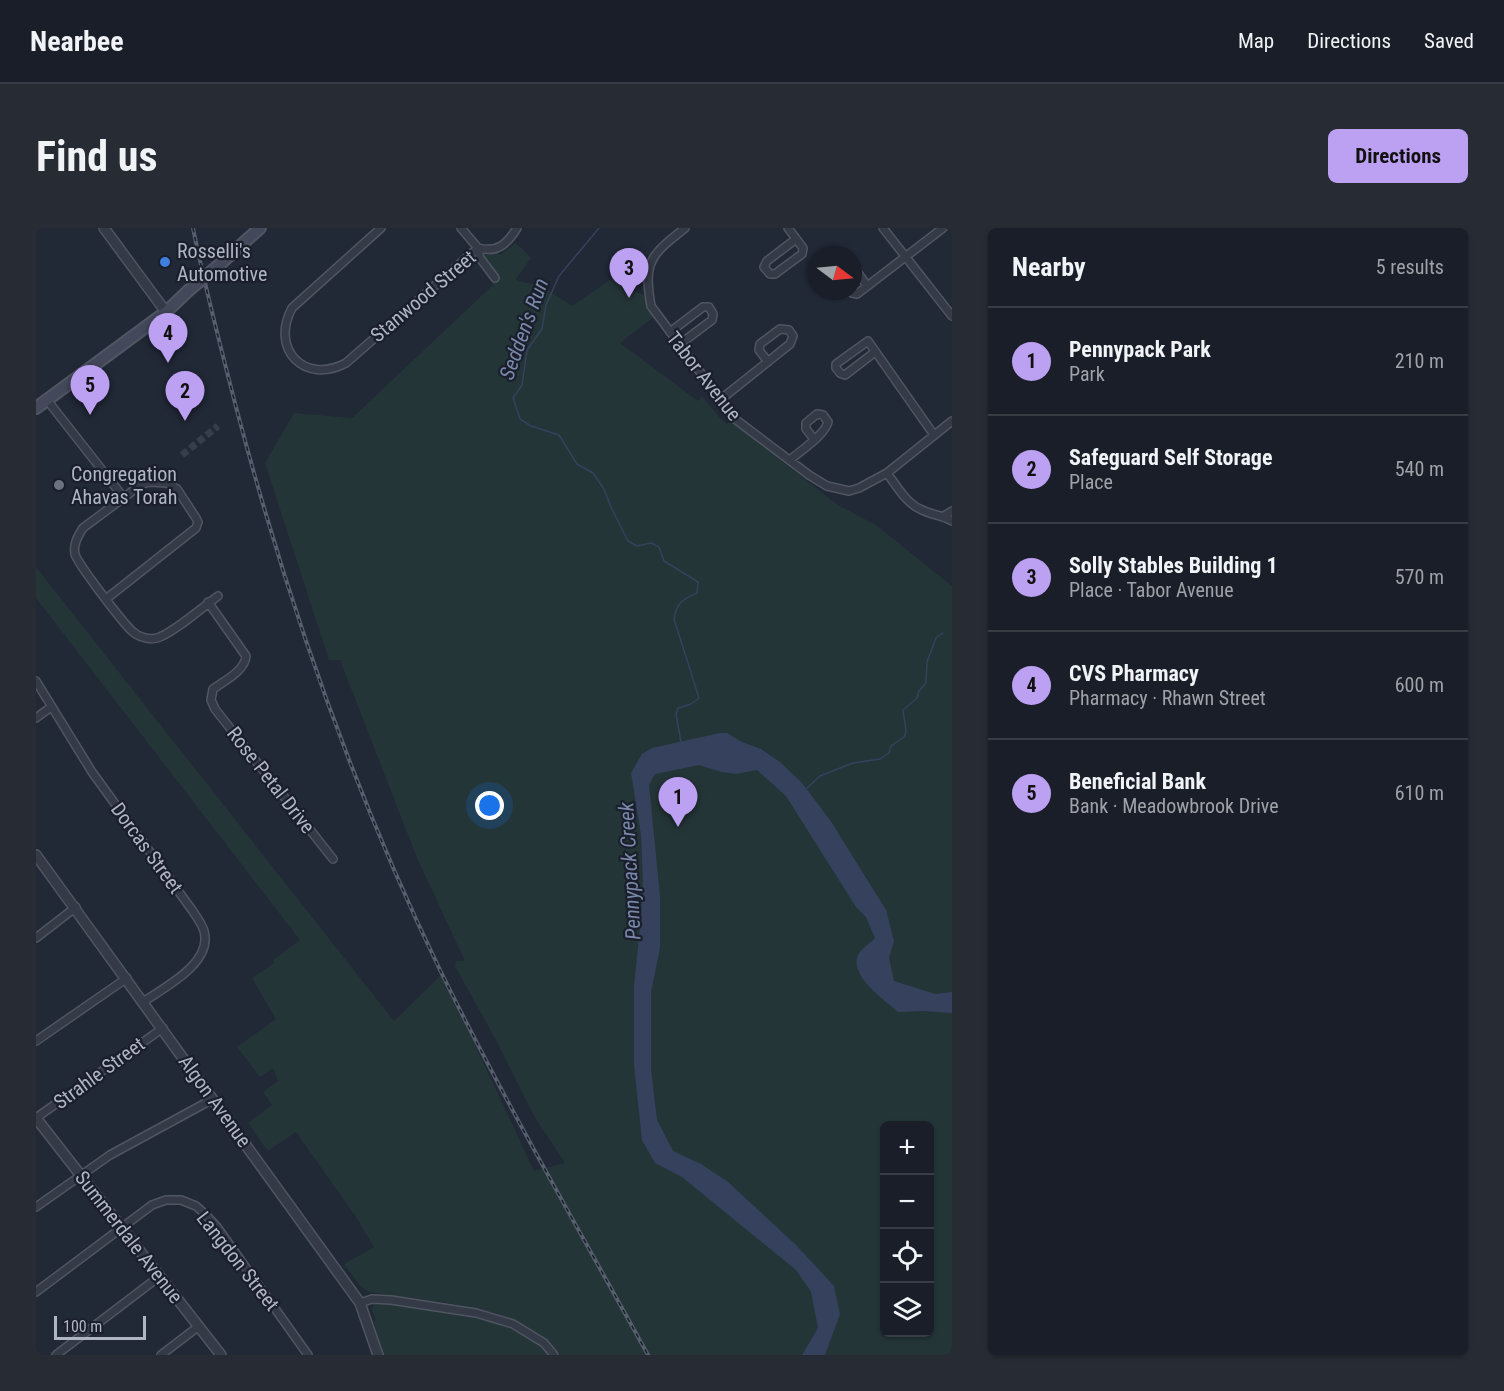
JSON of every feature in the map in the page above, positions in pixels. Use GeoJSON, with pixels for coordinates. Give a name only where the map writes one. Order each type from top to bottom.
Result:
{"type":"FeatureCollection","features":[{"type":"Feature","properties":{"kind":"main road"},"geometry":{"type":"LineString","coordinates":[[36,408],[166,312],[260,228]]}},
{"type":"Feature","properties":{"kind":"street"},"geometry":{"type":"LineString","coordinates":[[104,228],[166,312]]}},
{"type":"Feature","properties":{"kind":"street","name":"Stanwood Street"},"geometry":{"type":"LineString","coordinates":[[381,228],[292,308],[287,316],[284,335],[287,348],[301,365],[310,369],[328,370],[346,363],[478,248],[491,250],[501,248],[517,228]]}},
{"type":"Feature","properties":{"kind":"street"},"geometry":{"type":"LineString","coordinates":[[461,228],[478,248],[480,258],[495,278]]}},
{"type":"Feature","properties":{"kind":"street","name":"Tabor Avenue"},"geometry":{"type":"LineString","coordinates":[[685,228],[659,249],[650,263],[647,284],[651,306],[735,419],[827,486],[849,491],[859,489],[887,473]]}},
{"type":"Feature","properties":{"kind":"street"},"geometry":{"type":"LineString","coordinates":[[788,228],[796,239],[802,248],[802,254],[775,274],[770,274],[764,267],[767,261],[796,239]]}},
{"type":"Feature","properties":{"kind":"street"},"geometry":{"type":"LineString","coordinates":[[883,228],[952,316]]}},
{"type":"Feature","properties":{"kind":"street"},"geometry":{"type":"LineString","coordinates":[[862,290],[943,228]]}},
{"type":"Feature","properties":{"kind":"street"},"geometry":{"type":"LineString","coordinates":[[862,280],[867,286]]}},
{"type":"Feature","properties":{"kind":"street"},"geometry":{"type":"LineString","coordinates":[[670,333],[703,307],[708,308],[713,314],[711,320],[680,344]]}},
{"type":"Feature","properties":{"kind":"street"},"geometry":{"type":"LineString","coordinates":[[720,400],[768,362],[790,344],[793,336],[789,330],[780,329],[760,344],[759,350],[768,362]]}},
{"type":"Feature","properties":{"kind":"street"},"geometry":{"type":"LineString","coordinates":[[875,352],[846,375],[840,374],[836,368],[837,364],[868,341],[934,435]]}},
{"type":"Feature","properties":{"kind":"street"},"geometry":{"type":"LineString","coordinates":[[47,400],[124,498]]}},
{"type":"Feature","properties":{"kind":"street"},"geometry":{"type":"LineString","coordinates":[[952,421],[887,473],[918,509],[944,516],[952,521]]}},
{"type":"Feature","properties":{"kind":"street"},"geometry":{"type":"LineString","coordinates":[[790,460],[814,439]]}},
{"type":"Feature","properties":{"kind":"street"},"geometry":{"type":"LineString","coordinates":[[106,599],[192,533],[198,522],[177,489],[158,481],[142,484],[83,528],[75,546],[78,563],[106,599],[132,632],[139,636],[157,638],[218,596]]}},
{"type":"Feature","properties":{"kind":"street"},"geometry":{"type":"LineString","coordinates":[[944,516],[952,511]]}},
{"type":"Feature","properties":{"kind":"street","name":"Rose Petal Drive"},"geometry":{"type":"LineString","coordinates":[[208,602],[246,656],[246,662],[241,668],[213,689],[211,700],[214,709],[333,859]]}},
{"type":"Feature","properties":{"kind":"street","name":"Dorcas Street"},"geometry":{"type":"LineString","coordinates":[[36,681],[92,772],[204,930],[203,952],[194,966],[143,1002]]}},
{"type":"Feature","properties":{"kind":"street"},"geometry":{"type":"LineString","coordinates":[[36,718],[51,707]]}},
{"type":"Feature","properties":{"kind":"street","name":"Algon Avenue"},"geometry":{"type":"LineString","coordinates":[[36,855],[76,907],[360,1303],[378,1355]]}},
{"type":"Feature","properties":{"kind":"street"},"geometry":{"type":"LineString","coordinates":[[36,938],[76,907]]}},
{"type":"Feature","properties":{"kind":"street"},"geometry":{"type":"LineString","coordinates":[[36,1041],[127,978]]}},
{"type":"Feature","properties":{"kind":"street","name":"Strahle Street"},"geometry":{"type":"LineString","coordinates":[[36,1118],[162,1028]]}},
{"type":"Feature","properties":{"kind":"street"},"geometry":{"type":"LineString","coordinates":[[36,1207],[110,1155],[213,1099]]}},
{"type":"Feature","properties":{"kind":"street","name":"Summerdale Avenue"},"geometry":{"type":"LineString","coordinates":[[36,1118],[221,1355]]}},
{"type":"Feature","properties":{"kind":"street","name":"Langdon Street"},"geometry":{"type":"LineString","coordinates":[[36,1292],[152,1205],[166,1200],[181,1200],[196,1206],[217,1227],[308,1355]]}},
{"type":"Feature","properties":{"kind":"street"},"geometry":{"type":"LineString","coordinates":[[56,1355],[160,1276]]}},
{"type":"Feature","properties":{"kind":"street"},"geometry":{"type":"LineString","coordinates":[[360,1303],[372,1299],[391,1300],[476,1313],[513,1324],[544,1343],[554,1355]]}},
{"type":"Feature","properties":{"kind":"street"},"geometry":{"type":"LineString","coordinates":[[160,1355],[199,1326]]}},
{"type":"Feature","properties":{"kind":"shaded area"},"geometry":{"type":"Polygon","coordinates":[[[516,243],[531,258],[516,279],[542,286],[572,306],[620,273],[634,292],[643,294],[654,317],[620,343],[698,401],[702,396],[727,424],[730,421],[838,505],[876,525],[952,586],[952,1355],[561,1355],[544,1338],[522,1324],[499,1315],[446,1303],[369,1292],[361,1287],[344,1264],[374,1247],[356,1217],[296,1132],[268,1151],[248,1123],[272,1105],[263,1092],[278,1081],[273,1068],[260,1077],[237,1047],[276,1019],[252,978],[274,963],[273,960],[300,940],[36,598],[36,567],[394,1021],[442,974],[534,1171],[565,1163],[534,1116],[455,966],[456,961],[465,961],[417,858],[340,660],[329,660],[265,463],[294,413],[352,418],[493,285],[492,283],[498,278],[482,257],[497,252],[500,255],[516,243]]]}},
{"type":"Feature","properties":{"kind":"shaded area"},"geometry":{"type":"Polygon","coordinates":[[[381,1303],[474,1318],[501,1325],[527,1337],[550,1355],[384,1355],[372,1309],[374,1304],[381,1303]]]}},
{"type":"Feature","properties":{"kind":"water"},"geometry":{"type":"Polygon","coordinates":[[[727,733],[761,749],[780,762],[802,783],[830,820],[886,910],[894,941],[889,958],[894,981],[935,994],[952,992],[952,1013],[898,1012],[870,987],[863,979],[857,963],[859,953],[875,938],[866,917],[856,907],[786,796],[757,770],[736,774],[699,765],[655,774],[649,785],[660,896],[660,948],[651,992],[651,1069],[657,1120],[673,1151],[701,1164],[728,1182],[796,1245],[834,1286],[840,1314],[825,1355],[802,1355],[818,1328],[811,1292],[796,1270],[682,1177],[655,1163],[642,1140],[634,1065],[634,986],[643,880],[641,835],[631,773],[642,754],[652,748],[727,733]]]}},
{"type":"Feature","properties":{"kind":"waterway","name":"Sedden's Run"},"geometry":{"type":"LineString","coordinates":[[599,228],[559,276],[546,305],[542,329],[527,350],[522,385],[513,398],[520,419],[531,426],[559,435],[577,464],[593,473],[604,489],[628,541],[637,546],[651,543],[659,547],[664,561],[698,582],[697,593],[681,602],[674,619],[699,698],[691,704],[678,708],[676,714],[681,742]]}},
{"type":"Feature","properties":{"kind":"waterway"},"geometry":{"type":"LineString","coordinates":[[807,788],[820,776],[853,763],[880,759],[889,753],[891,746],[904,737],[906,731],[903,710],[917,698],[919,691],[926,683],[927,662],[936,638],[943,633]]}},
{"type":"Feature","properties":{"kind":"tunnel"},"geometry":{"type":"LineString","coordinates":[[182,455],[218,426]]}},
{"type":"Feature","properties":{"kind":"railway"},"geometry":{"type":"LineString","coordinates":[[193,228],[236,407],[277,552],[325,694],[379,835],[465,1021],[648,1355]]}},
{"type":"Feature","properties":{"kind":"place","name":"Rosselli's Automotive"},"geometry":{"type":"Point","coordinates":[165,262]}},
{"type":"Feature","properties":{"kind":"place","name":"Solly Stables Building 1"},"geometry":{"type":"Point","coordinates":[629,298]}},
{"type":"Feature","properties":{"kind":"place","name":"CVS Pharmacy"},"geometry":{"type":"Point","coordinates":[168,363]}},
{"type":"Feature","properties":{"kind":"place","name":"Beneficial Bank"},"geometry":{"type":"Point","coordinates":[90,415]}},
{"type":"Feature","properties":{"kind":"place","name":"Safeguard Self Storage"},"geometry":{"type":"Point","coordinates":[185,421]}},
{"type":"Feature","properties":{"kind":"place","name":"Congregation Ahavas Torah"},"geometry":{"type":"Point","coordinates":[59,485]}},
{"type":"Feature","properties":{"kind":"place","name":"Pennypack Park"},"geometry":{"type":"Point","coordinates":[678,827]}},
{"type":"Feature","properties":{"kind":"water label","name":"Pennypack Creek"},"geometry":{"type":"Point","coordinates":[630,871]}}]}
